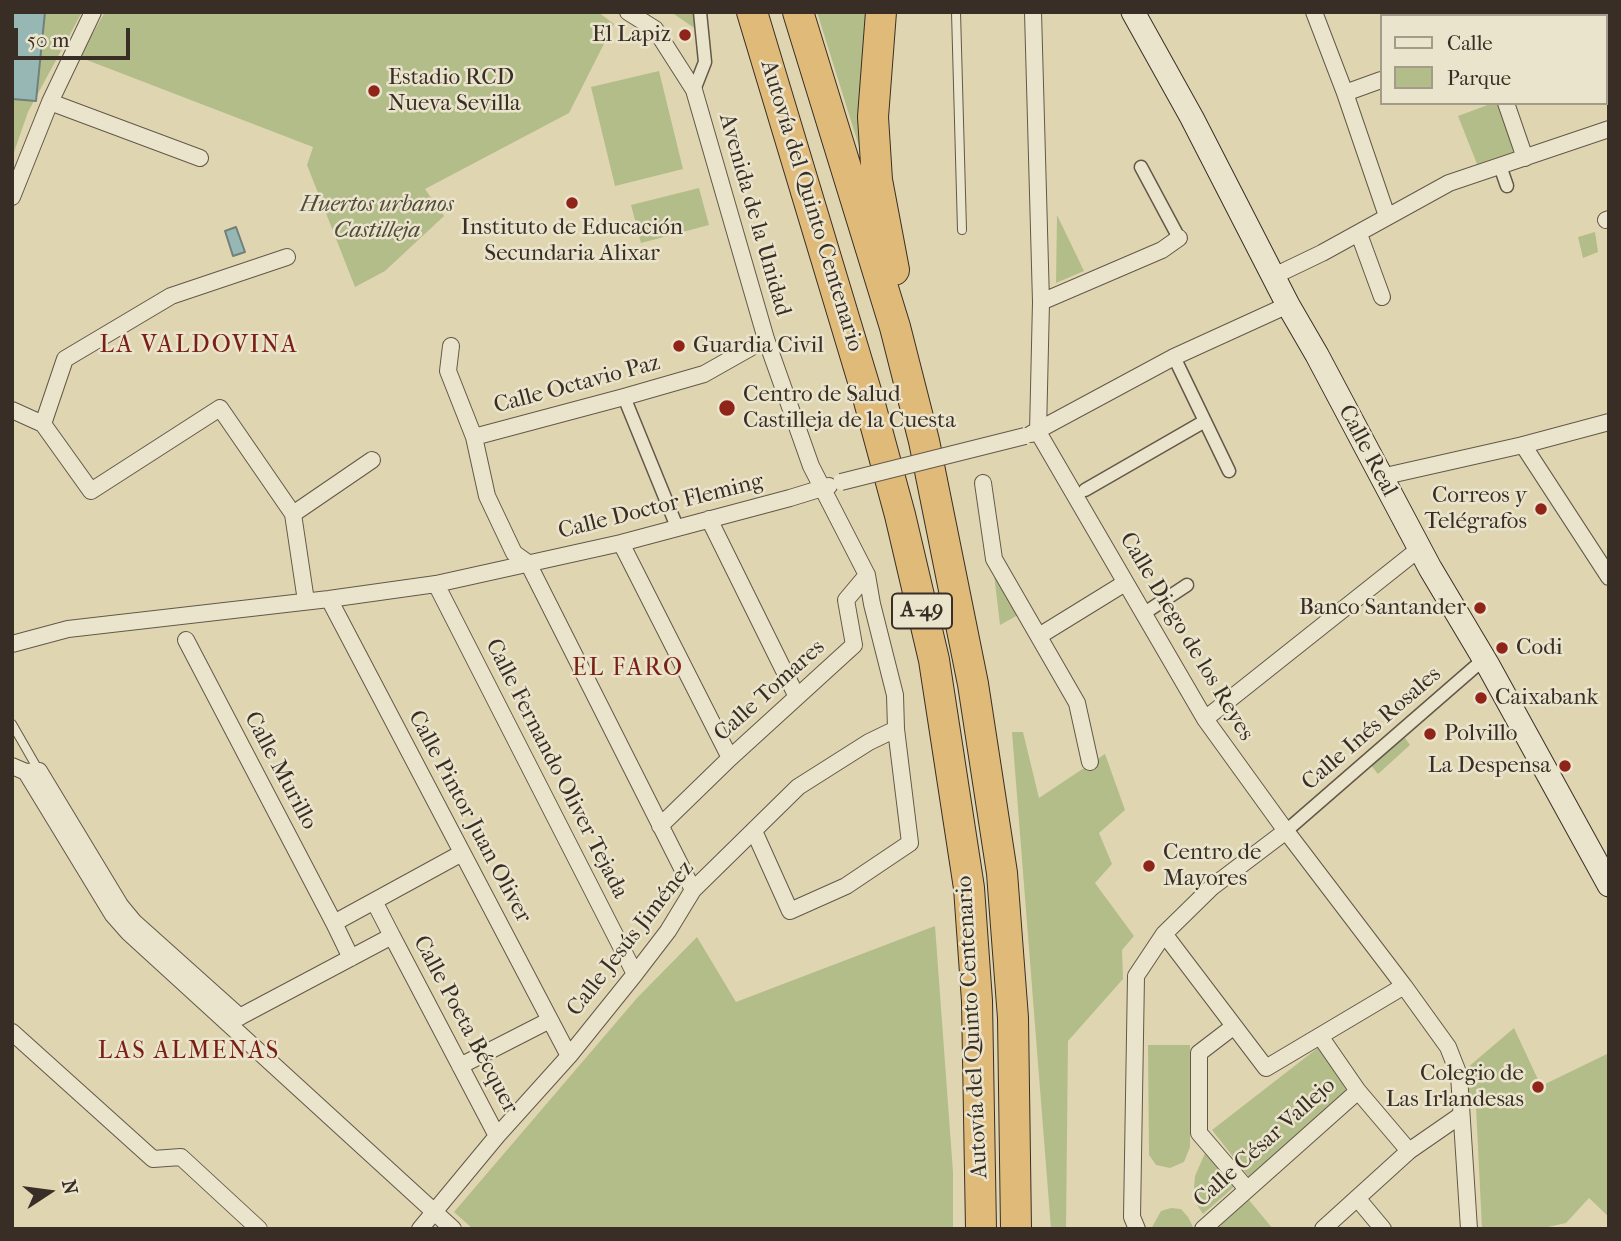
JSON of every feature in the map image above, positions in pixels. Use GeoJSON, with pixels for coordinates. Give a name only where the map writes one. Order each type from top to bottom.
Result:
{"type":"FeatureCollection","features":[{"type":"Feature","properties":{"kind":"highway","name":"Autovía del Quinto Centenario"},"geometry":{"type":"LineString","coordinates":[[752,12],[869,401],[900,515],[934,660],[969,888],[976,1001],[981,1229]]}},
{"type":"Feature","properties":{"kind":"highway","name":"Autovía del Quinto Centenario"},"geometry":{"type":"LineString","coordinates":[[798,12],[895,327],[924,441],[973,684],[1002,873],[1013,1018],[1016,1229]]}},
{"type":"Feature","properties":{"kind":"highway"},"geometry":{"type":"LineString","coordinates":[[881,12],[873,117],[877,180],[893,260],[895,327]]}},
{"type":"Feature","properties":{"kind":"main road","name":"Calle Real"},"geometry":{"type":"LineString","coordinates":[[1137,13],[1419,550],[1484,659],[1607,878]]}},
{"type":"Feature","properties":{"kind":"street"},"geometry":{"type":"LineString","coordinates":[[12,197],[50,102],[93,12]]}},
{"type":"Feature","properties":{"kind":"street","name":"Avenida de la Unidad"},"geometry":{"type":"LineString","coordinates":[[628,12],[655,29],[694,90],[766,339],[811,466],[867,575],[895,695],[896,729],[910,843],[846,886],[790,911],[754,831]]}},
{"type":"Feature","properties":{"kind":"street"},"geometry":{"type":"LineString","coordinates":[[694,90],[705,62],[700,12]]}},
{"type":"Feature","properties":{"kind":"street"},"geometry":{"type":"LineString","coordinates":[[1031,434],[1041,302],[1032,12]]}},
{"type":"Feature","properties":{"kind":"street"},"geometry":{"type":"LineString","coordinates":[[1314,12],[1387,216]]}},
{"type":"Feature","properties":{"kind":"street"},"geometry":{"type":"LineString","coordinates":[[1345,93],[1380,80]]}},
{"type":"Feature","properties":{"kind":"street"},"geometry":{"type":"LineString","coordinates":[[50,102],[200,158]]}},
{"type":"Feature","properties":{"kind":"street"},"geometry":{"type":"LineString","coordinates":[[1507,105],[1525,158]]}},
{"type":"Feature","properties":{"kind":"street"},"geometry":{"type":"LineString","coordinates":[[1274,276],[1359,234],[1449,183],[1609,129]]}},
{"type":"Feature","properties":{"kind":"street"},"geometry":{"type":"LineString","coordinates":[[1500,166],[1507,186]]}},
{"type":"Feature","properties":{"kind":"street"},"geometry":{"type":"LineString","coordinates":[[1041,302],[1162,250],[1179,238],[1140,167]]}},
{"type":"Feature","properties":{"kind":"street"},"geometry":{"type":"LineString","coordinates":[[1359,234],[1382,297]]}},
{"type":"Feature","properties":{"kind":"street"},"geometry":{"type":"LineString","coordinates":[[43,424],[65,359],[171,296],[287,257]]}},
{"type":"Feature","properties":{"kind":"street","name":"Calle Doctor Fleming"},"geometry":{"type":"LineString","coordinates":[[12,644],[68,629],[436,584],[621,543],[841,482],[1031,434],[1174,358],[1288,305]]}},
{"type":"Feature","properties":{"kind":"street","name":"Calle Octavio Paz"},"geometry":{"type":"LineString","coordinates":[[474,437],[704,374],[766,339]]}},
{"type":"Feature","properties":{"kind":"street"},"geometry":{"type":"LineString","coordinates":[[452,346],[448,370],[474,437],[488,496],[514,553],[528,564],[692,890]]}},
{"type":"Feature","properties":{"kind":"street"},"geometry":{"type":"LineString","coordinates":[[1174,358],[1229,471]]}},
{"type":"Feature","properties":{"kind":"street"},"geometry":{"type":"LineString","coordinates":[[624,397],[677,527]]}},
{"type":"Feature","properties":{"kind":"street"},"geometry":{"type":"LineString","coordinates":[[12,410],[43,424],[91,491],[220,408],[293,514],[306,601]]}},
{"type":"Feature","properties":{"kind":"street"},"geometry":{"type":"LineString","coordinates":[[1085,491],[1205,421]]}},
{"type":"Feature","properties":{"kind":"street"},"geometry":{"type":"LineString","coordinates":[[1381,477],[1522,446],[1609,422]]}},
{"type":"Feature","properties":{"kind":"street","name":"Calle Diego de los Reyes"},"geometry":{"type":"LineString","coordinates":[[1031,434],[1125,583],[1205,719],[1448,1047],[1459,1075],[1469,1229]]}},
{"type":"Feature","properties":{"kind":"street"},"geometry":{"type":"LineString","coordinates":[[1522,446],[1609,577]]}},
{"type":"Feature","properties":{"kind":"street"},"geometry":{"type":"LineString","coordinates":[[293,514],[372,460]]}},
{"type":"Feature","properties":{"kind":"street"},"geometry":{"type":"LineString","coordinates":[[983,483],[994,559],[1077,703],[1090,762]]}},
{"type":"Feature","properties":{"kind":"street"},"geometry":{"type":"LineString","coordinates":[[709,519],[797,697]]}},
{"type":"Feature","properties":{"kind":"street"},"geometry":{"type":"LineString","coordinates":[[621,543],[730,758]]}},
{"type":"Feature","properties":{"kind":"street"},"geometry":{"type":"LineString","coordinates":[[1205,719],[1419,550]]}},
{"type":"Feature","properties":{"kind":"street","name":"Calle Tomares"},"geometry":{"type":"LineString","coordinates":[[660,825],[854,645],[846,600],[867,575]]}},
{"type":"Feature","properties":{"kind":"street"},"geometry":{"type":"LineString","coordinates":[[1039,636],[1125,583]]}},
{"type":"Feature","properties":{"kind":"street","name":"Calle Fernando Oliver Tejada"},"geometry":{"type":"LineString","coordinates":[[436,584],[635,974]]}},
{"type":"Feature","properties":{"kind":"street"},"geometry":{"type":"LineString","coordinates":[[1143,614],[1187,585]]}},
{"type":"Feature","properties":{"kind":"street","name":"Calle Pintor Juan Oliver"},"geometry":{"type":"LineString","coordinates":[[329,599],[569,1056]]}},
{"type":"Feature","properties":{"kind":"street","name":"Calle Murillo"},"geometry":{"type":"LineString","coordinates":[[186,640],[351,958]]}},
{"type":"Feature","properties":{"kind":"street","name":"Calle Inés Rosales"},"geometry":{"type":"LineString","coordinates":[[1286,831],[1484,659]]}},
{"type":"Feature","properties":{"kind":"street","name":"Calle Jesús Jiménez"},"geometry":{"type":"LineString","coordinates":[[421,1229],[497,1136],[569,1056],[635,974],[668,931],[692,890],[798,787],[896,729]]}},
{"type":"Feature","properties":{"kind":"street"},"geometry":{"type":"LineString","coordinates":[[26,770],[113,915],[128,932],[234,1021],[453,1229]]}},
{"type":"Feature","properties":{"kind":"street"},"geometry":{"type":"LineString","coordinates":[[1137,1229],[1132,1217],[1136,976],[1164,934],[1212,887],[1286,831]]}},
{"type":"Feature","properties":{"kind":"street"},"geometry":{"type":"LineString","coordinates":[[334,923],[462,853]]}},
{"type":"Feature","properties":{"kind":"street","name":"Calle Poeta Bécquer"},"geometry":{"type":"LineString","coordinates":[[374,901],[497,1136]]}},
{"type":"Feature","properties":{"kind":"street"},"geometry":{"type":"LineString","coordinates":[[1164,934],[1266,1068],[1404,986]]}},
{"type":"Feature","properties":{"kind":"street"},"geometry":{"type":"LineString","coordinates":[[234,1021],[392,936]]}},
{"type":"Feature","properties":{"kind":"street"},"geometry":{"type":"LineString","coordinates":[[460,1066],[550,1020]]}},
{"type":"Feature","properties":{"kind":"street"},"geometry":{"type":"LineString","coordinates":[[1233,1027],[1199,1052],[1199,1133],[1247,1189]]}},
{"type":"Feature","properties":{"kind":"street"},"geometry":{"type":"LineString","coordinates":[[12,1032],[153,1159],[181,1157],[259,1229]]}},
{"type":"Feature","properties":{"kind":"street"},"geometry":{"type":"LineString","coordinates":[[1320,1036],[1358,1091],[1409,1152]]}},
{"type":"Feature","properties":{"kind":"street","name":"Calle César Vallejo"},"geometry":{"type":"LineString","coordinates":[[1203,1229],[1358,1091]]}},
{"type":"Feature","properties":{"kind":"street"},"geometry":{"type":"LineString","coordinates":[[1323,1229],[1409,1152],[1461,1115]]}},
{"type":"Feature","properties":{"kind":"street"},"geometry":{"type":"LineString","coordinates":[[1357,1198],[1383,1229]]}},
{"type":"Feature","properties":{"kind":"lane"},"geometry":{"type":"LineString","coordinates":[[956,12],[962,230]]}},
{"type":"Feature","properties":{"kind":"lane"},"geometry":{"type":"LineString","coordinates":[[12,724],[26,770]]}},
{"type":"Feature","properties":{"kind":"green space"},"geometry":{"type":"Polygon","coordinates":[[[12,12],[82,12],[28,112],[12,158],[12,12]]]}},
{"type":"Feature","properties":{"kind":"green space","name":"Estadio RCD Nueva Sevilla"},"geometry":{"type":"Polygon","coordinates":[[[105,12],[598,12],[614,24],[569,113],[425,189],[444,216],[385,271],[355,287],[307,165],[313,147],[79,57],[105,12]]]}},
{"type":"Feature","properties":{"kind":"green space"},"geometry":{"type":"Polygon","coordinates":[[[671,12],[700,12],[703,34],[671,12]]]}},
{"type":"Feature","properties":{"kind":"green space"},"geometry":{"type":"Polygon","coordinates":[[[817,12],[871,12],[872,188],[817,12]]]}},
{"type":"Feature","properties":{"kind":"green space"},"geometry":{"type":"Polygon","coordinates":[[[659,71],[683,169],[615,186],[591,87],[659,71]]]}},
{"type":"Feature","properties":{"kind":"green space"},"geometry":{"type":"Polygon","coordinates":[[[1488,105],[1501,105],[1516,151],[1477,164],[1458,116],[1488,105]]]}},
{"type":"Feature","properties":{"kind":"green space"},"geometry":{"type":"Polygon","coordinates":[[[699,188],[709,225],[641,243],[631,205],[699,188]]]}},
{"type":"Feature","properties":{"kind":"green space"},"geometry":{"type":"Polygon","coordinates":[[[1057,215],[1084,271],[1056,283],[1057,215]]]}},
{"type":"Feature","properties":{"kind":"green space"},"geometry":{"type":"Polygon","coordinates":[[[1595,232],[1598,252],[1583,258],[1578,237],[1595,232]]]}},
{"type":"Feature","properties":{"kind":"green space"},"geometry":{"type":"Polygon","coordinates":[[[994,574],[1018,615],[1000,625],[994,574]]]}},
{"type":"Feature","properties":{"kind":"green space"},"geometry":{"type":"Polygon","coordinates":[[[1398,728],[1410,745],[1378,774],[1365,758],[1398,728]]]}},
{"type":"Feature","properties":{"kind":"green space"},"geometry":{"type":"Polygon","coordinates":[[[1012,732],[1023,732],[1039,798],[1105,754],[1125,810],[1099,833],[1112,864],[1095,883],[1134,936],[1122,950],[1123,979],[1068,1041],[1066,1229],[1051,1229],[1012,732]]]}},
{"type":"Feature","properties":{"kind":"green space"},"geometry":{"type":"Polygon","coordinates":[[[935,926],[953,1172],[953,1229],[473,1229],[454,1212],[637,998],[697,937],[736,1002],[935,926]]]}},
{"type":"Feature","properties":{"kind":"green space","name":"Colegio de Las Irlandesas"},"geometry":{"type":"Polygon","coordinates":[[[1514,1028],[1541,1086],[1609,1053],[1609,1217],[1589,1198],[1566,1223],[1539,1229],[1482,1229],[1476,1107],[1469,1107],[1467,1068],[1514,1028]]]}},
{"type":"Feature","properties":{"kind":"green space"},"geometry":{"type":"Polygon","coordinates":[[[1148,1045],[1190,1045],[1190,1147],[1184,1162],[1170,1168],[1156,1165],[1149,1155],[1148,1045]]]}},
{"type":"Feature","properties":{"kind":"green space"},"geometry":{"type":"Polygon","coordinates":[[[1319,1047],[1347,1091],[1249,1177],[1212,1130],[1319,1047]]]}},
{"type":"Feature","properties":{"kind":"green space"},"geometry":{"type":"Polygon","coordinates":[[[1205,1153],[1235,1186],[1203,1214],[1195,1202],[1194,1188],[1195,1176],[1205,1153]]]}},
{"type":"Feature","properties":{"kind":"green space"},"geometry":{"type":"Polygon","coordinates":[[[1249,1200],[1273,1229],[1216,1229],[1249,1200]]]}},
{"type":"Feature","properties":{"kind":"green space"},"geometry":{"type":"Polygon","coordinates":[[[1181,1209],[1188,1217],[1192,1229],[1151,1229],[1161,1211],[1181,1209]]]}},
{"type":"Feature","properties":{"kind":"water"},"geometry":{"type":"Polygon","coordinates":[[[12,12],[45,12],[36,101],[12,99],[12,12]]]}},
{"type":"Feature","properties":{"kind":"water"},"geometry":{"type":"Polygon","coordinates":[[[236,227],[245,252],[233,256],[225,231],[236,227]]]}},
{"type":"Feature","properties":{"kind":"place","name":"El Lapiz"},"geometry":{"type":"Point","coordinates":[685,35]}},
{"type":"Feature","properties":{"kind":"place","name":"Estadio RCD Nueva Sevilla"},"geometry":{"type":"Point","coordinates":[374,91]}},
{"type":"Feature","properties":{"kind":"place","name":"Instituto de Educación Secundaria Alixar"},"geometry":{"type":"Point","coordinates":[572,203]}},
{"type":"Feature","properties":{"kind":"place","name":"Guardia Civil"},"geometry":{"type":"Point","coordinates":[679,346]}},
{"type":"Feature","properties":{"kind":"place","name":"Centro de Salud Castilleja de la Cuesta"},"geometry":{"type":"Point","coordinates":[727,408]}},
{"type":"Feature","properties":{"kind":"place","name":"Correos y Telégrafos"},"geometry":{"type":"Point","coordinates":[1541,509]}},
{"type":"Feature","properties":{"kind":"place","name":"Banco Santander"},"geometry":{"type":"Point","coordinates":[1480,608]}},
{"type":"Feature","properties":{"kind":"place","name":"Codi"},"geometry":{"type":"Point","coordinates":[1502,648]}},
{"type":"Feature","properties":{"kind":"place","name":"Caixabank"},"geometry":{"type":"Point","coordinates":[1481,698]}},
{"type":"Feature","properties":{"kind":"place","name":"Polvillo"},"geometry":{"type":"Point","coordinates":[1430,734]}},
{"type":"Feature","properties":{"kind":"place","name":"La Despensa"},"geometry":{"type":"Point","coordinates":[1565,766]}},
{"type":"Feature","properties":{"kind":"place","name":"Centro de Mayores"},"geometry":{"type":"Point","coordinates":[1149,866]}},
{"type":"Feature","properties":{"kind":"place","name":"Colegio de Las Irlandesas"},"geometry":{"type":"Point","coordinates":[1538,1087]}},
{"type":"Feature","properties":{"kind":"district","name":"LA VALDOVINA"},"geometry":{"type":"Point","coordinates":[199,346]}},
{"type":"Feature","properties":{"kind":"district","name":"EL FARO"},"geometry":{"type":"Point","coordinates":[628,669]}},
{"type":"Feature","properties":{"kind":"district","name":"LAS ALMENAS"},"geometry":{"type":"Point","coordinates":[189,1052]}},
{"type":"Feature","properties":{"kind":"park label","name":"Huertos urbanos Castilleja"},"geometry":{"type":"Point","coordinates":[377,218]}}]}
